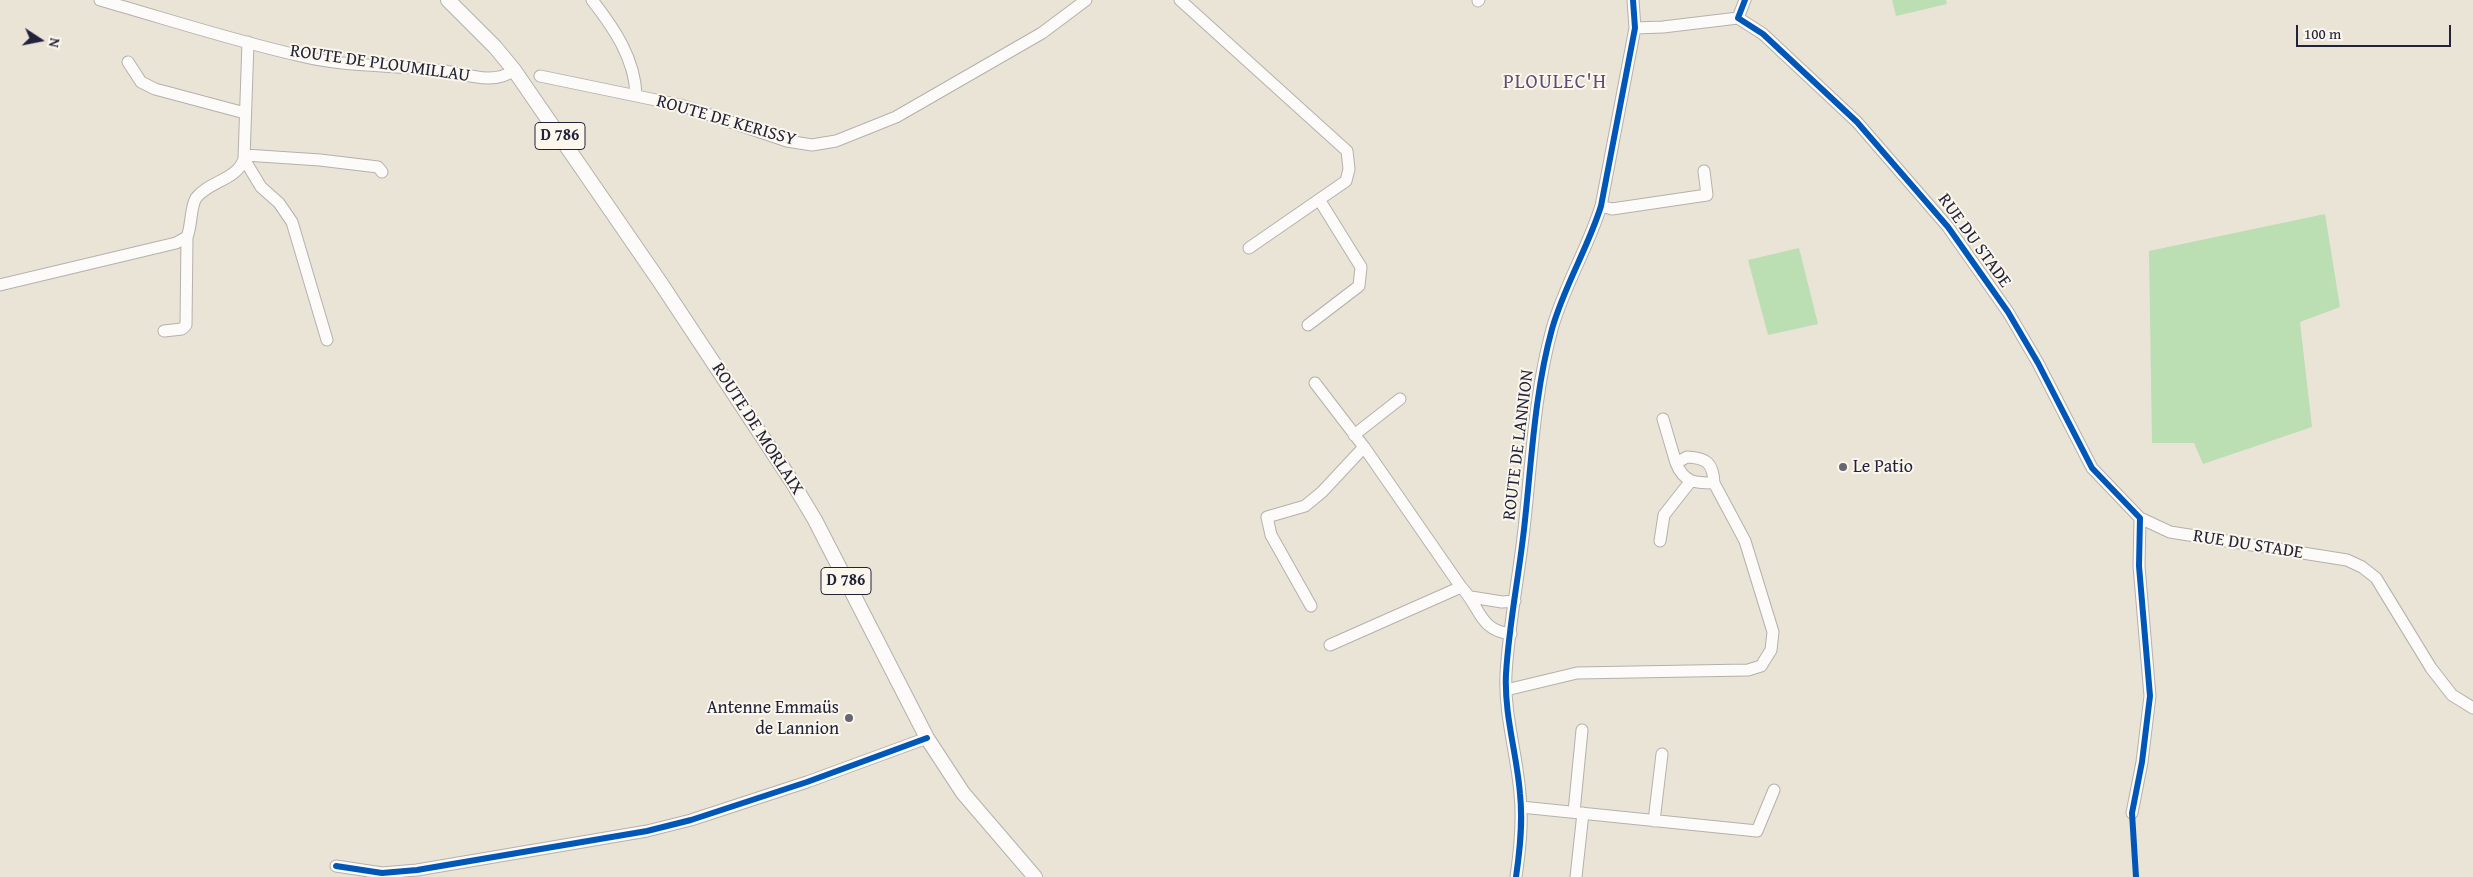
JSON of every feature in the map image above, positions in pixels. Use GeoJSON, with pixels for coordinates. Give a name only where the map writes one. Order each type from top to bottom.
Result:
{"type":"FeatureCollection","features":[{"type":"Feature","properties":{"kind":"main road","name":"ROUTE DE MORLAIX"},"geometry":{"type":"LineString","coordinates":[[448,0],[495,47],[514,70],[665,290],[791,480],[815,520],[927,738],[963,794],[1035,877]]}},
{"type":"Feature","properties":{"kind":"street","name":"ROUTE DE PLOUMILLAU"},"geometry":{"type":"LineString","coordinates":[[100,0],[312,58],[439,70],[480,78],[507,75],[514,70]]}},
{"type":"Feature","properties":{"kind":"street"},"geometry":{"type":"LineString","coordinates":[[592,0],[610,23],[625,51],[635,79],[636,95]]}},
{"type":"Feature","properties":{"kind":"street","name":"ROUTE DE KERISSY"},"geometry":{"type":"LineString","coordinates":[[540,76],[680,105],[787,141],[812,145],[836,141],[896,117],[1042,33],[1086,0]]}},
{"type":"Feature","properties":{"kind":"street"},"geometry":{"type":"LineString","coordinates":[[1180,0],[1347,151],[1349,169],[1346,181],[1320,201],[1249,248]]}},
{"type":"Feature","properties":{"kind":"street","name":"ROUTE DE LANNION"},"geometry":{"type":"LineString","coordinates":[[1516,877],[1521,841],[1521,806],[1506,690],[1525,519],[1530,451],[1545,360],[1553,328],[1592,233],[1601,206],[1635,28],[1633,0]]}},
{"type":"Feature","properties":{"kind":"street"},"geometry":{"type":"LineString","coordinates":[[1635,28],[1663,27],[1738,18],[1745,0]]}},
{"type":"Feature","properties":{"kind":"street","name":"RUE DU STADE"},"geometry":{"type":"LineString","coordinates":[[1738,18],[1764,34],[1857,122],[1948,227],[2016,326],[2038,363],[2092,468],[2140,518],[2170,532],[2347,560],[2362,567],[2376,578],[2431,668],[2452,695],[2473,708]]}},
{"type":"Feature","properties":{"kind":"street"},"geometry":{"type":"LineString","coordinates":[[164,331],[182,329],[186,325],[187,236],[194,201],[204,190],[237,172],[245,157],[248,42]]}},
{"type":"Feature","properties":{"kind":"street"},"geometry":{"type":"LineString","coordinates":[[128,62],[141,82],[155,89],[245,113]]}},
{"type":"Feature","properties":{"kind":"street"},"geometry":{"type":"LineString","coordinates":[[245,157],[320,160],[378,167],[382,172]]}},
{"type":"Feature","properties":{"kind":"street"},"geometry":{"type":"LineString","coordinates":[[245,157],[261,187],[279,203],[292,222],[327,340]]}},
{"type":"Feature","properties":{"kind":"street"},"geometry":{"type":"LineString","coordinates":[[1601,206],[1612,209],[1707,195],[1704,171]]}},
{"type":"Feature","properties":{"kind":"street"},"geometry":{"type":"LineString","coordinates":[[1308,325],[1359,286],[1361,267],[1320,201]]}},
{"type":"Feature","properties":{"kind":"street"},"geometry":{"type":"LineString","coordinates":[[0,285],[176,244],[187,236]]}},
{"type":"Feature","properties":{"kind":"street"},"geometry":{"type":"LineString","coordinates":[[1315,383],[1364,447],[1461,587],[1471,597],[1488,626],[1498,632],[1511,634]]}},
{"type":"Feature","properties":{"kind":"street"},"geometry":{"type":"LineString","coordinates":[[1354,434],[1400,399]]}},
{"type":"Feature","properties":{"kind":"street"},"geometry":{"type":"LineString","coordinates":[[1663,419],[1680,474],[1690,482],[1714,483]]}},
{"type":"Feature","properties":{"kind":"street"},"geometry":{"type":"LineString","coordinates":[[1312,606],[1271,535],[1267,517],[1306,506],[1322,492],[1364,447]]}},
{"type":"Feature","properties":{"kind":"street"},"geometry":{"type":"LineString","coordinates":[[1506,690],[1577,673],[1748,670],[1761,666],[1772,650],[1773,632],[1746,541],[1714,483],[1713,469],[1700,457],[1687,457],[1676,463]]}},
{"type":"Feature","properties":{"kind":"street"},"geometry":{"type":"LineString","coordinates":[[1660,541],[1664,515],[1690,482]]}},
{"type":"Feature","properties":{"kind":"street"},"geometry":{"type":"LineString","coordinates":[[2132,813],[2142,762],[2150,696],[2139,566],[2140,518]]}},
{"type":"Feature","properties":{"kind":"street"},"geometry":{"type":"LineString","coordinates":[[1330,646],[1461,587]]}},
{"type":"Feature","properties":{"kind":"street"},"geometry":{"type":"LineString","coordinates":[[1471,597],[1502,602],[1515,601]]}},
{"type":"Feature","properties":{"kind":"street"},"geometry":{"type":"LineString","coordinates":[[1576,877],[1582,730]]}},
{"type":"Feature","properties":{"kind":"street"},"geometry":{"type":"LineString","coordinates":[[336,866],[382,873],[417,870],[647,831],[730,809],[927,738]]}},
{"type":"Feature","properties":{"kind":"street"},"geometry":{"type":"LineString","coordinates":[[1654,821],[1662,754]]}},
{"type":"Feature","properties":{"kind":"street"},"geometry":{"type":"LineString","coordinates":[[1521,806],[1693,826],[1757,831],[1774,790]]}},
{"type":"Feature","properties":{"kind":"green space"},"geometry":{"type":"Polygon","coordinates":[[[1892,0],[1946,0],[1947,4],[1896,16],[1892,0]]]}},
{"type":"Feature","properties":{"kind":"green space"},"geometry":{"type":"Polygon","coordinates":[[[2325,214],[2340,307],[2300,322],[2312,427],[2203,464],[2194,443],[2152,443],[2149,251],[2325,214]]]}},
{"type":"Feature","properties":{"kind":"green space"},"geometry":{"type":"Polygon","coordinates":[[[1799,248],[1818,324],[1768,335],[1748,260],[1799,248]]]}},
{"type":"Feature","properties":{"kind":"cycle path"},"geometry":{"type":"LineString","coordinates":[[1516,877],[1521,836],[1521,804],[1507,704],[1506,674],[1538,400],[1546,352],[1557,313],[1590,237],[1601,206],[1635,28],[1633,0]]}},
{"type":"Feature","properties":{"kind":"cycle path"},"geometry":{"type":"LineString","coordinates":[[1745,0],[1738,18],[1763,34],[1857,122],[1948,227],[2008,312],[2038,363],[2092,468],[2140,518],[2139,566],[2150,696],[2142,762],[2132,813],[2136,877]]}},
{"type":"Feature","properties":{"kind":"cycle path"},"geometry":{"type":"LineString","coordinates":[[336,866],[382,873],[417,870],[647,831],[691,820],[807,782],[927,738]]}},
{"type":"Feature","properties":{"kind":"place","name":"Le Patio"},"geometry":{"type":"Point","coordinates":[1843,467]}},
{"type":"Feature","properties":{"kind":"place","name":"Antenne Emmaüs de Lannion"},"geometry":{"type":"Point","coordinates":[849,718]}},
{"type":"Feature","properties":{"kind":"district","name":"PLOULEC'H"},"geometry":{"type":"Point","coordinates":[1555,83]}}]}
